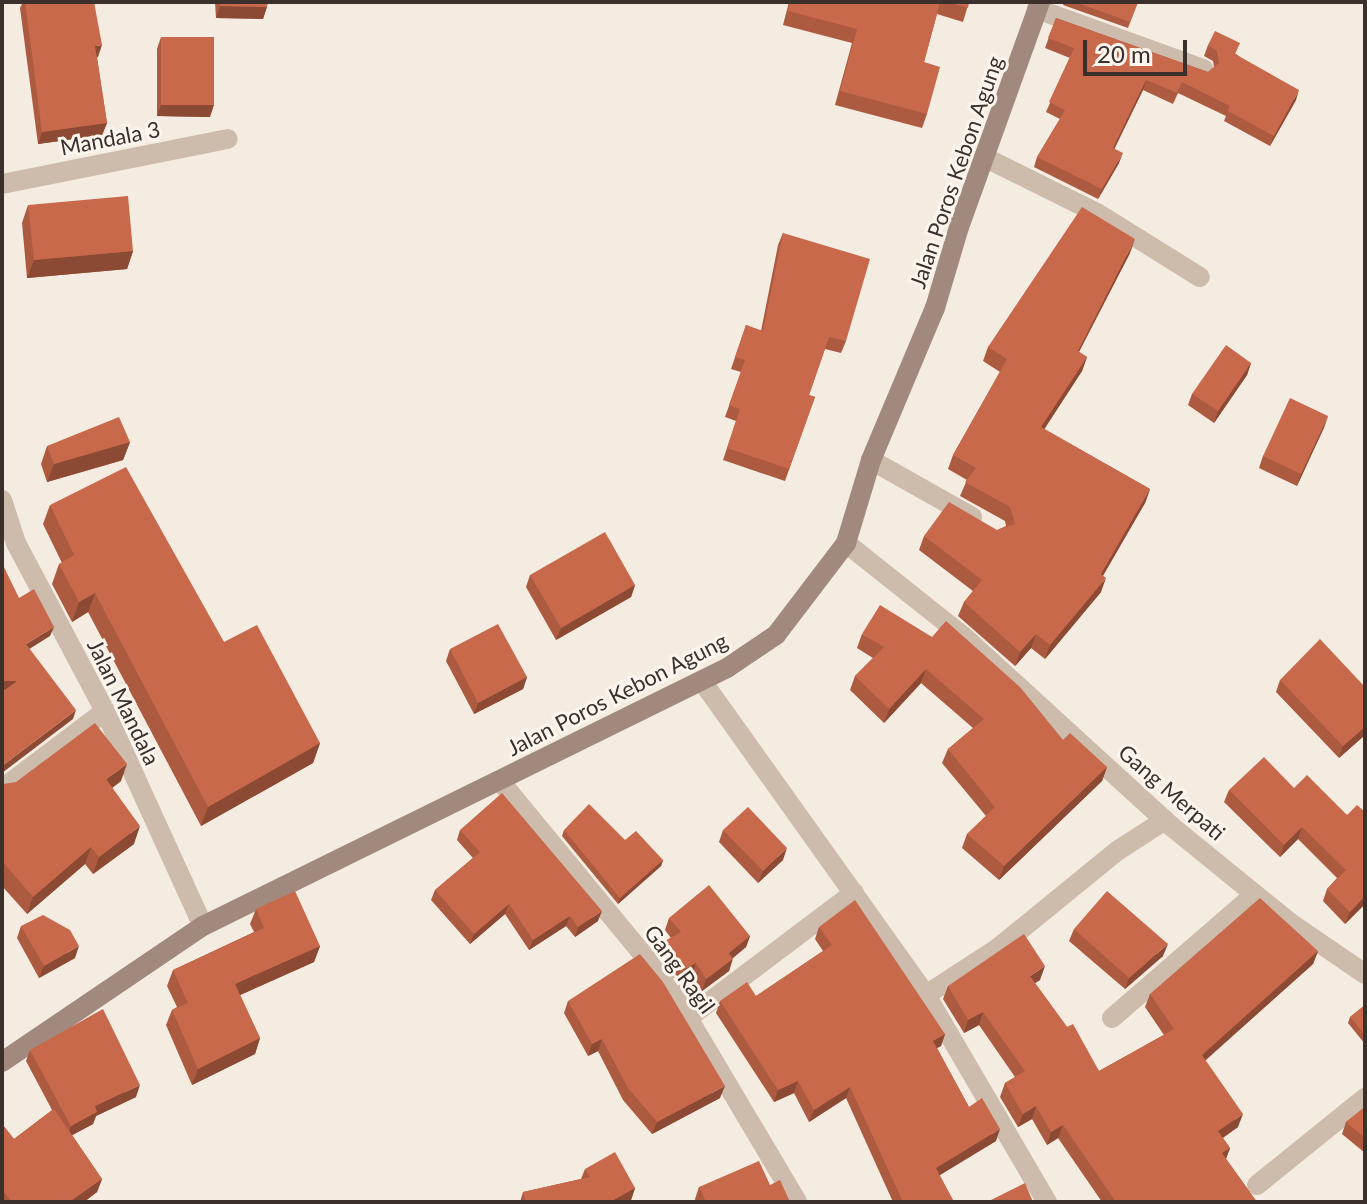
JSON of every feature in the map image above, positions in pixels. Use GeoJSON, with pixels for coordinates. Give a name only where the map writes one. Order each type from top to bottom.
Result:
{"type":"FeatureCollection","features":[{"type":"Feature","properties":{"kind":"main road","name":"Jalan Poros Kebon Agung"},"geometry":{"type":"LineString","coordinates":[[2,1062],[203,926],[702,681],[776,635],[846,543],[871,460],[935,308],[984,157],[1039,5]]}},
{"type":"Feature","properties":{"kind":"street"},"geometry":{"type":"LineString","coordinates":[[1039,5],[1203,69]]}},
{"type":"Feature","properties":{"kind":"street","name":"Mandala 3"},"geometry":{"type":"LineString","coordinates":[[2,184],[228,139]]}},
{"type":"Feature","properties":{"kind":"street"},"geometry":{"type":"LineString","coordinates":[[984,157],[1097,213],[1200,277]]}},
{"type":"Feature","properties":{"kind":"street"},"geometry":{"type":"LineString","coordinates":[[871,460],[986,525]]}},
{"type":"Feature","properties":{"kind":"street","name":"Jalan Mandala"},"geometry":{"type":"LineString","coordinates":[[2,500],[16,543],[105,711],[203,926]]}},
{"type":"Feature","properties":{"kind":"street","name":"Gang Merpati"},"geometry":{"type":"LineString","coordinates":[[846,543],[963,636],[1165,820],[1255,894],[1365,974]]}},
{"type":"Feature","properties":{"kind":"street"},"geometry":{"type":"LineString","coordinates":[[702,681],[926,995],[1047,1202]]}},
{"type":"Feature","properties":{"kind":"street"},"geometry":{"type":"LineString","coordinates":[[2,789],[105,711]]}},
{"type":"Feature","properties":{"kind":"street","name":"Gang Ragil"},"geometry":{"type":"LineString","coordinates":[[500,781],[669,986],[797,1202]]}},
{"type":"Feature","properties":{"kind":"street"},"geometry":{"type":"LineString","coordinates":[[926,995],[998,948],[1117,851],[1165,820]]}},
{"type":"Feature","properties":{"kind":"street"},"geometry":{"type":"LineString","coordinates":[[688,1018],[854,893]]}},
{"type":"Feature","properties":{"kind":"street"},"geometry":{"type":"LineString","coordinates":[[1112,1018],[1255,894]]}},
{"type":"Feature","properties":{"kind":"street"},"geometry":{"type":"LineString","coordinates":[[1257,1185],[1365,1098]]}},
{"type":"Feature","properties":{"kind":"building"},"geometry":{"type":"Polygon","coordinates":[[[25,2],[94,2],[102,45],[95,46],[107,123],[42,132],[25,2]]]}},
{"type":"Feature","properties":{"kind":"building"},"geometry":{"type":"Polygon","coordinates":[[[220,2],[268,2],[267,7],[220,6],[220,2]]]}},
{"type":"Feature","properties":{"kind":"building"},"geometry":{"type":"Polygon","coordinates":[[[790,2],[940,2],[924,62],[940,67],[927,114],[840,91],[857,29],[788,11],[790,2]]]}},
{"type":"Feature","properties":{"kind":"building"},"geometry":{"type":"Polygon","coordinates":[[[948,2],[969,2],[968,8],[948,2]]]}},
{"type":"Feature","properties":{"kind":"building"},"geometry":{"type":"Polygon","coordinates":[[[1075,2],[1138,2],[1130,22],[1075,2]]]}},
{"type":"Feature","properties":{"kind":"building"},"geometry":{"type":"Polygon","coordinates":[[[1056,18],[1208,72],[1219,63],[1217,51],[1208,45],[1215,31],[1240,43],[1235,54],[1299,90],[1274,136],[1228,111],[1230,106],[1182,82],[1177,93],[1146,80],[1113,148],[1123,153],[1102,189],[1037,157],[1065,110],[1049,102],[1074,48],[1048,38],[1056,18]]]}},
{"type":"Feature","properties":{"kind":"building"},"geometry":{"type":"Polygon","coordinates":[[[161,37],[214,37],[214,105],[161,105],[161,37]]]}},
{"type":"Feature","properties":{"kind":"building"},"geometry":{"type":"Polygon","coordinates":[[[128,196],[133,251],[34,260],[28,205],[128,196]]]}},
{"type":"Feature","properties":{"kind":"building"},"geometry":{"type":"Polygon","coordinates":[[[1082,207],[1135,239],[1078,351],[1087,357],[1041,427],[1150,489],[1101,574],[1106,578],[1050,645],[1036,634],[1020,652],[964,602],[982,580],[924,536],[949,502],[997,530],[1015,524],[1010,507],[965,482],[976,468],[953,455],[1007,359],[988,347],[1082,207]]]}},
{"type":"Feature","properties":{"kind":"building"},"geometry":{"type":"Polygon","coordinates":[[[783,233],[870,259],[846,341],[829,337],[809,395],[815,397],[789,469],[727,448],[740,409],[729,405],[745,360],[735,357],[746,325],[763,331],[783,233]]]}},
{"type":"Feature","properties":{"kind":"building"},"geometry":{"type":"Polygon","coordinates":[[[1226,345],[1251,363],[1218,411],[1192,394],[1226,345]]]}},
{"type":"Feature","properties":{"kind":"building"},"geometry":{"type":"Polygon","coordinates":[[[1290,398],[1328,416],[1301,474],[1263,456],[1290,398]]]}},
{"type":"Feature","properties":{"kind":"building"},"geometry":{"type":"Polygon","coordinates":[[[119,417],[130,442],[54,464],[47,446],[119,417]]]}},
{"type":"Feature","properties":{"kind":"building"},"geometry":{"type":"Polygon","coordinates":[[[126,467],[224,642],[257,625],[320,743],[208,807],[95,593],[79,602],[59,564],[74,555],[50,505],[126,467]]]}},
{"type":"Feature","properties":{"kind":"building"},"geometry":{"type":"Polygon","coordinates":[[[605,532],[635,585],[561,628],[530,575],[605,532]]]}},
{"type":"Feature","properties":{"kind":"building"},"geometry":{"type":"Polygon","coordinates":[[[2,563],[19,598],[34,589],[54,627],[26,644],[76,710],[2,766],[2,692],[17,681],[2,681],[2,563]]]}},
{"type":"Feature","properties":{"kind":"building"},"geometry":{"type":"Polygon","coordinates":[[[880,605],[932,637],[946,621],[1020,687],[1063,740],[1070,733],[1107,767],[1004,866],[967,834],[995,807],[948,749],[984,719],[926,669],[889,709],[855,676],[884,647],[862,634],[880,605]]]}},
{"type":"Feature","properties":{"kind":"building"},"geometry":{"type":"Polygon","coordinates":[[[498,624],[527,677],[478,703],[450,649],[498,624]]]}},
{"type":"Feature","properties":{"kind":"building"},"geometry":{"type":"Polygon","coordinates":[[[1320,639],[1365,687],[1365,727],[1343,746],[1280,680],[1320,639]]]}},
{"type":"Feature","properties":{"kind":"building"},"geometry":{"type":"Polygon","coordinates":[[[95,723],[127,764],[106,779],[140,826],[99,857],[91,847],[33,897],[2,861],[2,782],[16,782],[95,723]]]}},
{"type":"Feature","properties":{"kind":"building"},"geometry":{"type":"Polygon","coordinates":[[[1264,757],[1294,788],[1307,775],[1347,815],[1357,805],[1365,812],[1365,896],[1350,912],[1327,889],[1346,870],[1302,827],[1284,845],[1229,790],[1264,757]]]}},
{"type":"Feature","properties":{"kind":"building"},"geometry":{"type":"Polygon","coordinates":[[[502,793],[602,911],[578,927],[570,916],[533,940],[509,904],[474,934],[435,890],[480,852],[460,830],[502,793]]]}},
{"type":"Feature","properties":{"kind":"building"},"geometry":{"type":"Polygon","coordinates":[[[589,804],[625,840],[636,831],[663,860],[620,898],[564,830],[589,804]]]}},
{"type":"Feature","properties":{"kind":"building"},"geometry":{"type":"Polygon","coordinates":[[[748,807],[787,848],[763,871],[723,830],[748,807]]]}},
{"type":"Feature","properties":{"kind":"building"},"geometry":{"type":"Polygon","coordinates":[[[709,885],[750,936],[729,953],[733,959],[706,979],[696,963],[685,969],[663,942],[681,932],[669,918],[709,885]]]}},
{"type":"Feature","properties":{"kind":"building"},"geometry":{"type":"Polygon","coordinates":[[[295,891],[320,946],[235,984],[260,1038],[198,1069],[172,1010],[188,1003],[173,970],[264,928],[256,909],[295,891]]]}},
{"type":"Feature","properties":{"kind":"building"},"geometry":{"type":"Polygon","coordinates":[[[1107,891],[1168,944],[1129,978],[1074,929],[1107,891]]]}},
{"type":"Feature","properties":{"kind":"building"},"geometry":{"type":"Polygon","coordinates":[[[1260,898],[1318,951],[1202,1055],[1243,1114],[1218,1131],[1230,1148],[1222,1153],[1257,1202],[1116,1202],[1063,1125],[1051,1132],[1036,1106],[1023,1114],[1005,1083],[1025,1071],[983,1012],[968,1020],[948,986],[1024,934],[1045,966],[1030,976],[1067,1027],[1073,1024],[1099,1071],[1174,1029],[1150,994],[1260,898]]]}},
{"type":"Feature","properties":{"kind":"building"},"geometry":{"type":"Polygon","coordinates":[[[855,900],[945,1034],[933,1041],[969,1107],[982,1098],[1000,1129],[936,1168],[954,1202],[903,1202],[850,1087],[814,1110],[798,1081],[778,1090],[720,1001],[747,982],[756,996],[832,945],[819,927],[855,900]]]}},
{"type":"Feature","properties":{"kind":"building"},"geometry":{"type":"Polygon","coordinates":[[[43,915],[70,930],[79,946],[44,966],[21,926],[43,915]]]}},
{"type":"Feature","properties":{"kind":"building"},"geometry":{"type":"Polygon","coordinates":[[[640,954],[663,982],[725,1086],[657,1122],[628,1088],[602,1039],[592,1044],[568,1001],[640,954]]]}},
{"type":"Feature","properties":{"kind":"building"},"geometry":{"type":"Polygon","coordinates":[[[1365,1005],[1365,1035],[1350,1017],[1365,1005]]]}},
{"type":"Feature","properties":{"kind":"building"},"geometry":{"type":"Polygon","coordinates":[[[103,1009],[140,1085],[95,1106],[97,1112],[71,1126],[30,1050],[103,1009]]]}},
{"type":"Feature","properties":{"kind":"building"},"geometry":{"type":"Polygon","coordinates":[[[1365,1107],[1365,1138],[1346,1122],[1365,1107]]]}},
{"type":"Feature","properties":{"kind":"building"},"geometry":{"type":"Polygon","coordinates":[[[54,1109],[102,1179],[73,1202],[12,1202],[2,1193],[2,1124],[14,1139],[54,1109]]]}},
{"type":"Feature","properties":{"kind":"building"},"geometry":{"type":"Polygon","coordinates":[[[615,1152],[635,1188],[610,1202],[526,1202],[523,1192],[590,1177],[585,1169],[615,1152]]]}},
{"type":"Feature","properties":{"kind":"building"},"geometry":{"type":"Polygon","coordinates":[[[759,1161],[770,1185],[780,1180],[790,1202],[706,1202],[699,1187],[759,1161]]]}},
{"type":"Feature","properties":{"kind":"building"},"geometry":{"type":"Polygon","coordinates":[[[1025,1183],[1033,1202],[987,1202],[1025,1183]]]}}]}
